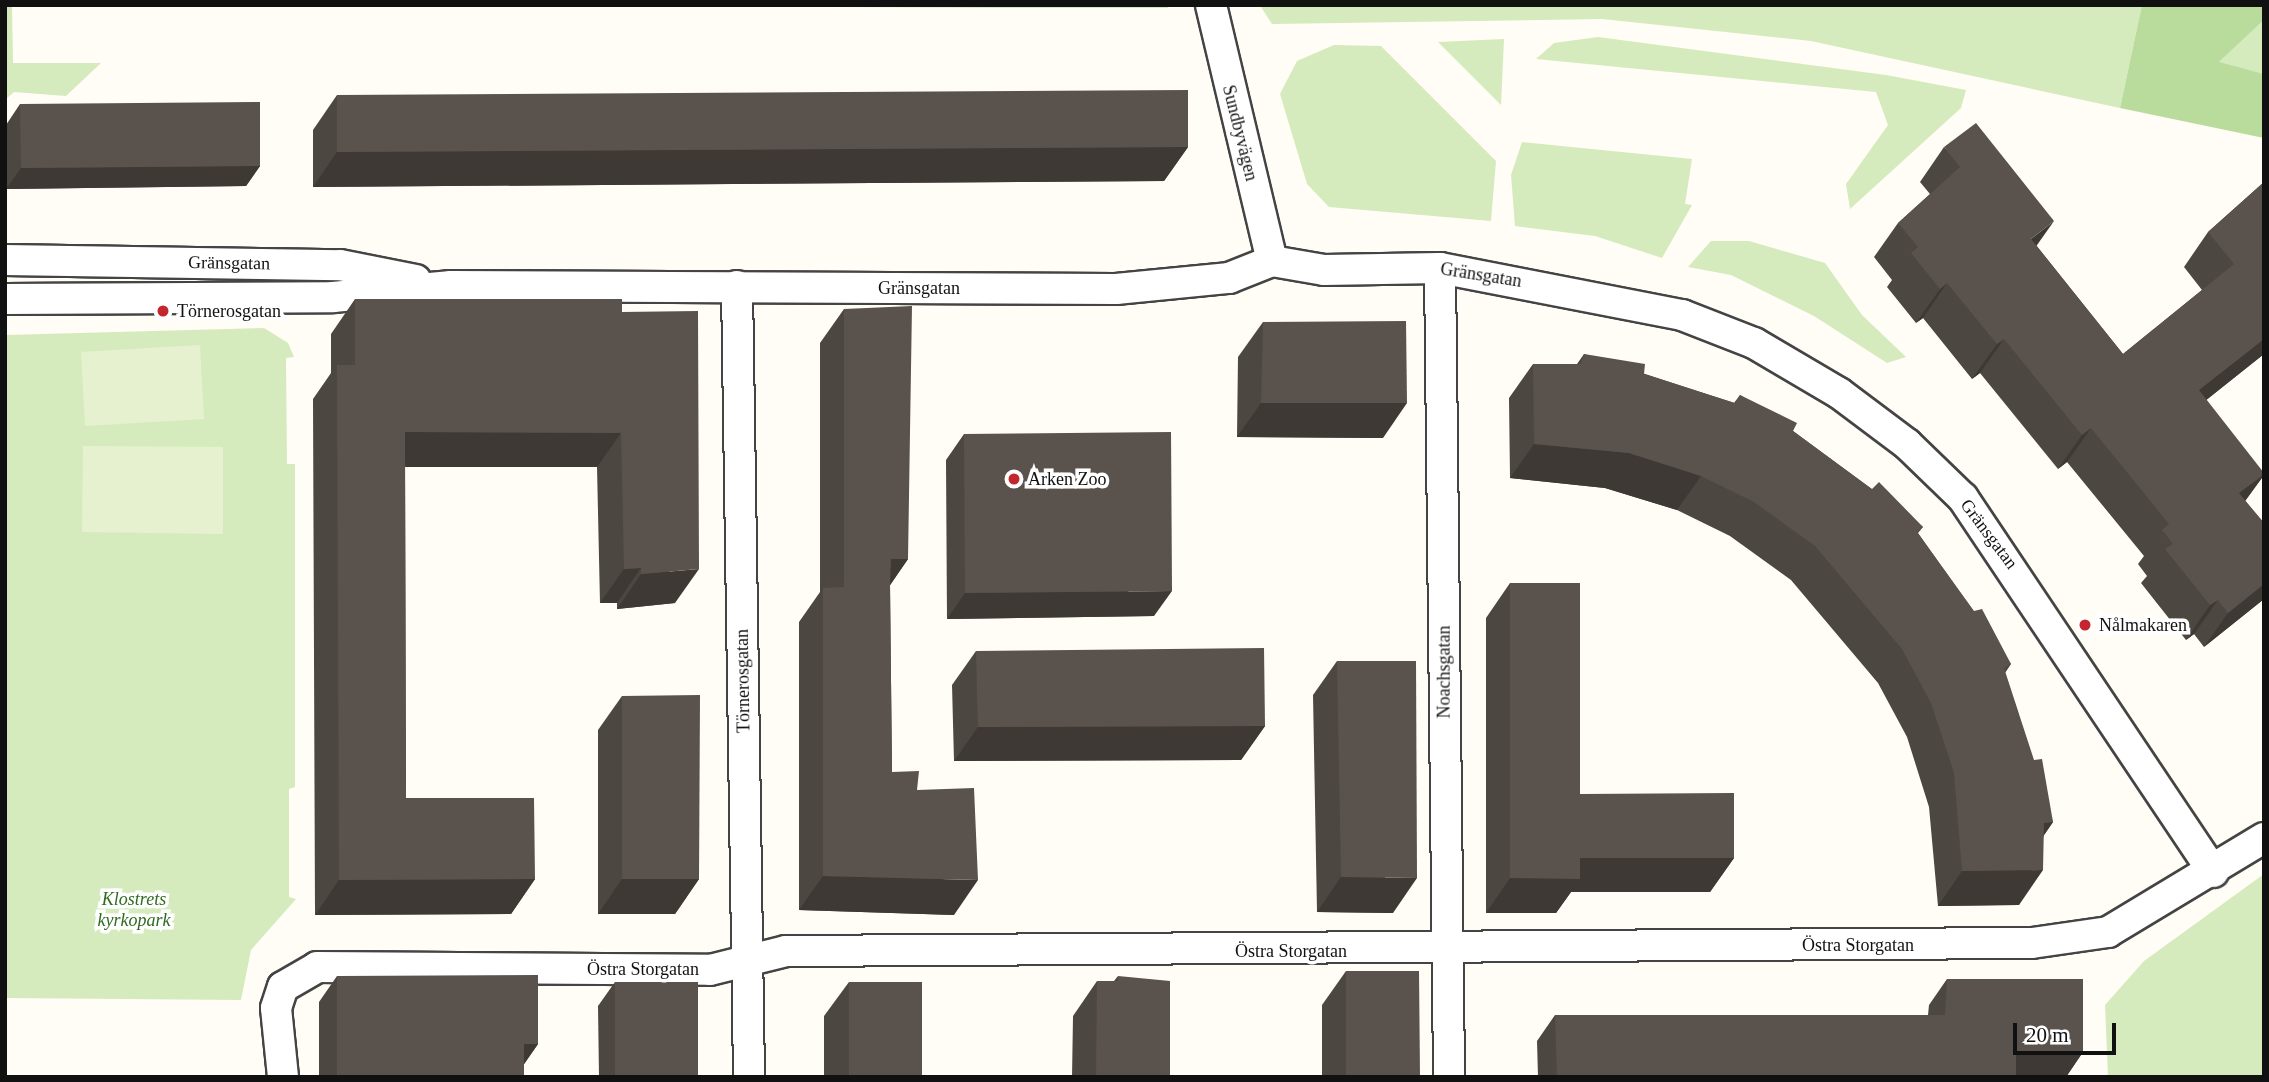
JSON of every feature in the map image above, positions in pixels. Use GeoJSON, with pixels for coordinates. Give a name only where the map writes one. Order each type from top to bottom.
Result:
{"type":"FeatureCollection","features":[{"type":"Feature","properties":{"kind":"street","name":"Sundbyvägen"},"geometry":{"type":"LineString","coordinates":[[1211,5],[1272,261]]}},
{"type":"Feature","properties":{"kind":"street","name":"Gränsgatan"},"geometry":{"type":"LineString","coordinates":[[5,260],[340,265],[451,286]]}},
{"type":"Feature","properties":{"kind":"street","name":"Gränsgatan"},"geometry":{"type":"LineString","coordinates":[[5,299],[333,297],[451,286],[1143,288],[1229,278],[1272,261],[1324,270],[1440,268],[1682,315],[1754,343],[1907,444],[1963,498],[2004,551],[2213,872]]}},
{"type":"Feature","properties":{"kind":"street","name":"Noachsgatan"},"geometry":{"type":"LineString","coordinates":[[1440,268],[1449,1077]]}},
{"type":"Feature","properties":{"kind":"street","name":"Törnerosgatan"},"geometry":{"type":"LineString","coordinates":[[737,286],[749,1077]]}},
{"type":"Feature","properties":{"kind":"street","name":"Östra Storgatan"},"geometry":{"type":"LineString","coordinates":[[283,1077],[276,1008],[295,975],[317,967],[710,970],[786,951],[1446,951],[2076,940],[2140,917],[2264,838]]}},
{"type":"Feature","properties":{"kind":"green space"},"geometry":{"type":"Polygon","coordinates":[[[5,5],[12,5],[13,63],[101,63],[66,96],[14,92],[5,100],[5,5]]]}},
{"type":"Feature","properties":{"kind":"green space"},"geometry":{"type":"Polygon","coordinates":[[[540,5],[1168,5],[1168,8],[993,8],[540,5]]]}},
{"type":"Feature","properties":{"kind":"green space"},"geometry":{"type":"Polygon","coordinates":[[[2142,5],[2120,108],[1811,41],[1602,19],[1272,24],[1261,7],[2142,5]]]}},
{"type":"Feature","properties":{"kind":"green space"},"geometry":{"type":"Polygon","coordinates":[[[2142,5],[2264,6],[2264,20],[2219,62],[2264,74],[2264,138],[2120,108],[2142,5]]]}},
{"type":"Feature","properties":{"kind":"green space"},"geometry":{"type":"Polygon","coordinates":[[[2264,20],[2264,74],[2218,63],[2264,20]]]}},
{"type":"Feature","properties":{"kind":"green space"},"geometry":{"type":"Polygon","coordinates":[[[1598,37],[1886,75],[1966,90],[1961,108],[1850,209],[1846,184],[1888,125],[1876,92],[1536,59],[1554,43],[1598,37]]]}},
{"type":"Feature","properties":{"kind":"green space"},"geometry":{"type":"Polygon","coordinates":[[[1504,39],[1501,105],[1438,42],[1504,39]]]}},
{"type":"Feature","properties":{"kind":"green space"},"geometry":{"type":"Polygon","coordinates":[[[1334,45],[1381,46],[1496,161],[1491,221],[1329,207],[1307,184],[1280,94],[1297,61],[1334,45]]]}},
{"type":"Feature","properties":{"kind":"green space"},"geometry":{"type":"Polygon","coordinates":[[[1522,142],[1692,159],[1685,204],[1692,205],[1662,258],[1595,236],[1515,226],[1511,175],[1522,142]]]}},
{"type":"Feature","properties":{"kind":"green space"},"geometry":{"type":"Polygon","coordinates":[[[1711,241],[1749,241],[1825,263],[1862,315],[1906,357],[1887,363],[1814,316],[1731,275],[1688,267],[1711,241]]]}},
{"type":"Feature","properties":{"kind":"green space","name":"Klostrets kyrkopark"},"geometry":{"type":"Polygon","coordinates":[[[264,328],[288,343],[294,357],[286,358],[287,464],[295,464],[295,787],[289,789],[289,897],[296,899],[251,950],[241,1000],[5,998],[5,335],[264,328]]]}},
{"type":"Feature","properties":{"kind":"green space"},"geometry":{"type":"Polygon","coordinates":[[[200,345],[204,419],[85,426],[81,352],[200,345]]]}},
{"type":"Feature","properties":{"kind":"green space"},"geometry":{"type":"Polygon","coordinates":[[[83,446],[223,447],[223,534],[82,532],[83,446]]]}},
{"type":"Feature","properties":{"kind":"green space"},"geometry":{"type":"Polygon","coordinates":[[[2264,874],[2264,1077],[2108,1077],[2105,1005],[2144,961],[2264,874]]]}},
{"type":"Feature","properties":{"kind":"building"},"geometry":{"type":"Polygon","coordinates":[[[1188,90],[1188,147],[337,152],[337,95],[1188,90]]]}},
{"type":"Feature","properties":{"kind":"building"},"geometry":{"type":"Polygon","coordinates":[[[260,102],[260,166],[21,168],[20,104],[260,102]]]}},
{"type":"Feature","properties":{"kind":"building"},"geometry":{"type":"Polygon","coordinates":[[[1976,123],[2054,221],[2031,239],[2123,354],[2234,264],[2208,232],[2264,182],[2264,339],[2199,390],[2264,473],[2239,493],[2264,523],[2264,584],[2228,613],[2218,600],[2210,605],[2165,549],[2173,544],[2162,530],[2169,524],[2091,428],[2082,435],[2004,339],[1997,344],[1947,283],[1940,289],[1911,253],[1918,247],[1898,223],[1960,167],[1944,147],[1976,123]]]}},
{"type":"Feature","properties":{"kind":"building"},"geometry":{"type":"Polygon","coordinates":[[[355,299],[622,299],[622,312],[698,311],[699,569],[641,574],[641,568],[624,569],[621,433],[405,432],[406,798],[534,798],[535,879],[339,880],[337,365],[355,365],[355,299]]]}},
{"type":"Feature","properties":{"kind":"building"},"geometry":{"type":"Polygon","coordinates":[[[912,306],[908,559],[891,559],[892,772],[919,771],[917,790],[974,788],[978,880],[823,876],[823,588],[844,587],[844,309],[912,306]]]}},
{"type":"Feature","properties":{"kind":"building"},"geometry":{"type":"Polygon","coordinates":[[[1406,321],[1407,403],[1261,403],[1263,322],[1406,321]]]}},
{"type":"Feature","properties":{"kind":"building"},"geometry":{"type":"Polygon","coordinates":[[[1584,354],[1645,364],[1644,374],[1735,403],[1740,395],[1797,423],[1793,431],[1872,489],[1879,482],[1923,527],[1917,532],[1974,611],[1982,609],[2011,664],[2004,668],[2034,760],[2042,759],[2053,822],[2044,823],[2043,870],[1962,871],[1954,773],[1931,703],[1902,649],[1815,546],[1754,502],[1701,476],[1629,453],[1534,444],[1533,364],[1581,364],[1584,354]]]}},
{"type":"Feature","properties":{"kind":"building"},"geometry":{"type":"Polygon","coordinates":[[[1171,432],[1172,591],[965,593],[964,434],[1171,432]]]}},
{"type":"Feature","properties":{"kind":"building"},"geometry":{"type":"Polygon","coordinates":[[[1510,583],[1580,583],[1580,794],[1734,793],[1734,858],[1580,858],[1580,879],[1510,878],[1510,583]]]}},
{"type":"Feature","properties":{"kind":"building"},"geometry":{"type":"Polygon","coordinates":[[[1264,648],[1265,726],[978,727],[976,651],[1264,648]]]}},
{"type":"Feature","properties":{"kind":"building"},"geometry":{"type":"Polygon","coordinates":[[[1337,661],[1416,661],[1417,878],[1341,877],[1337,661]]]}},
{"type":"Feature","properties":{"kind":"building"},"geometry":{"type":"Polygon","coordinates":[[[700,695],[699,879],[622,879],[622,696],[700,695]]]}},
{"type":"Feature","properties":{"kind":"building"},"geometry":{"type":"Polygon","coordinates":[[[1346,971],[1419,971],[1420,1077],[1346,1077],[1346,971]]]}},
{"type":"Feature","properties":{"kind":"building"},"geometry":{"type":"Polygon","coordinates":[[[538,975],[538,1044],[524,1044],[524,1077],[337,1077],[337,976],[538,975]]]}},
{"type":"Feature","properties":{"kind":"building"},"geometry":{"type":"Polygon","coordinates":[[[1118,976],[1170,981],[1170,1077],[1096,1077],[1097,981],[1118,981],[1118,976]]]}},
{"type":"Feature","properties":{"kind":"building"},"geometry":{"type":"Polygon","coordinates":[[[1947,979],[2083,979],[2083,1052],[2016,1052],[2016,1077],[1557,1077],[1555,1015],[1945,1015],[1947,979]]]}},
{"type":"Feature","properties":{"kind":"building"},"geometry":{"type":"Polygon","coordinates":[[[615,982],[698,982],[698,1077],[615,1077],[615,982]]]}},
{"type":"Feature","properties":{"kind":"building"},"geometry":{"type":"Polygon","coordinates":[[[849,982],[922,982],[922,1077],[849,1077],[849,982]]]}},
{"type":"Feature","properties":{"kind":"place","name":"Törnerosgatan"},"geometry":{"type":"Point","coordinates":[163,311]}},
{"type":"Feature","properties":{"kind":"place","name":"Arken Zoo"},"geometry":{"type":"Point","coordinates":[1014,479]}},
{"type":"Feature","properties":{"kind":"place","name":"Nålmakaren"},"geometry":{"type":"Point","coordinates":[2085,625]}}]}
